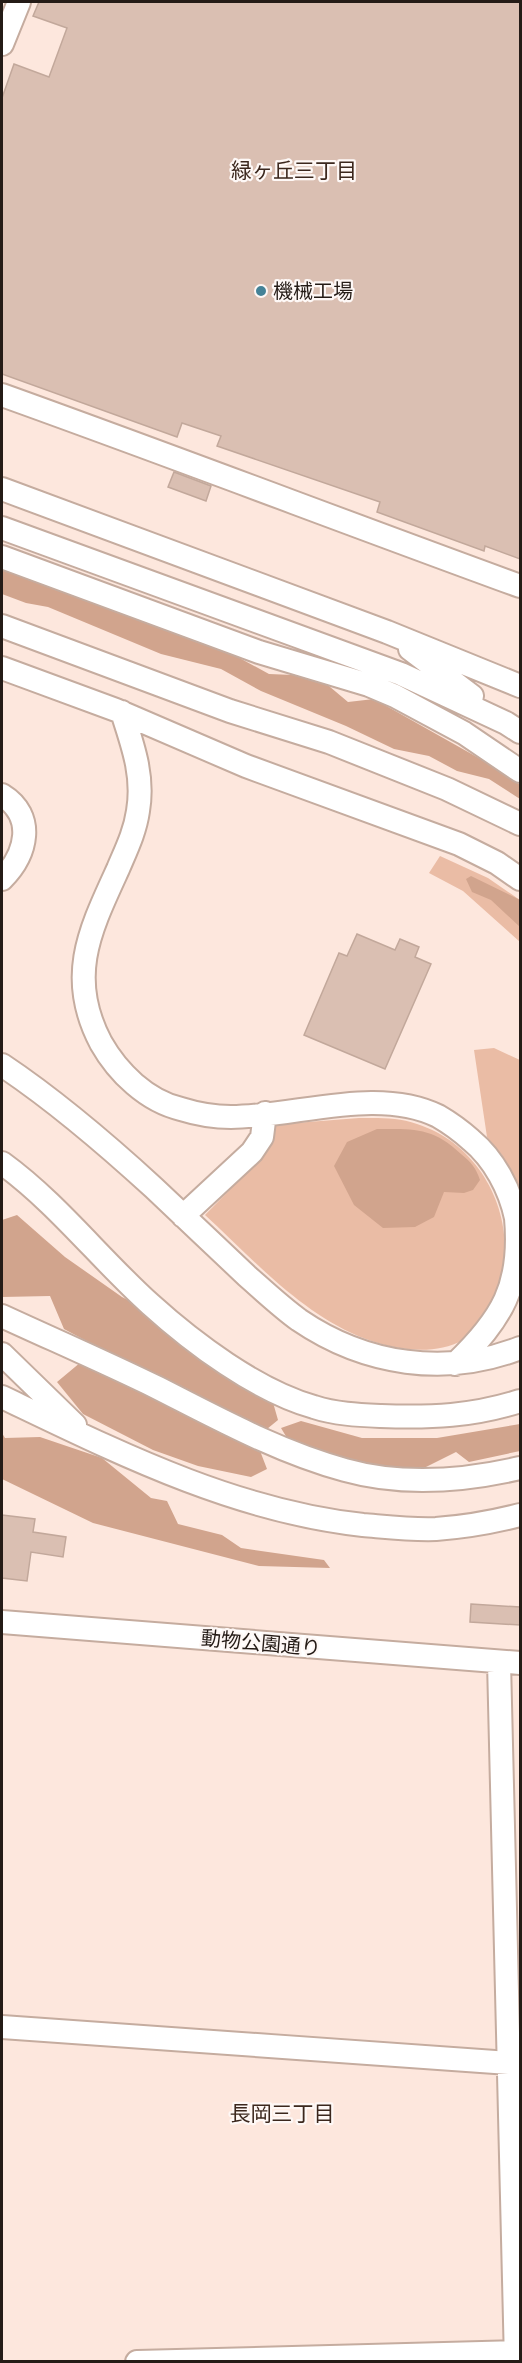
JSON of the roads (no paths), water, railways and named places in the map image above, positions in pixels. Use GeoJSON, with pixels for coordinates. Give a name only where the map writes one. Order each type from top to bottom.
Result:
{"type":"FeatureCollection","features":[{"type":"Feature","properties":{"kind":"street"},"geometry":{"type":"LineString","coordinates":[[2,44],[19,2]]}},
{"type":"Feature","properties":{"kind":"street"},"geometry":{"type":"LineString","coordinates":[[2,395],[520,586]]}},
{"type":"Feature","properties":{"kind":"street"},"geometry":{"type":"LineString","coordinates":[[2,489],[387,632],[520,686]]}},
{"type":"Feature","properties":{"kind":"street"},"geometry":{"type":"LineString","coordinates":[[2,528],[401,674],[513,727]]}},
{"type":"Feature","properties":{"kind":"street"},"geometry":{"type":"LineString","coordinates":[[2,557],[258,652],[378,689],[464,733],[520,771]]}},
{"type":"Feature","properties":{"kind":"street"},"geometry":{"type":"LineString","coordinates":[[2,626],[230,711],[329,742],[447,789],[520,824]]}},
{"type":"Feature","properties":{"kind":"street"},"geometry":{"type":"LineString","coordinates":[[387,632],[513,727]]}},
{"type":"Feature","properties":{"kind":"street"},"geometry":{"type":"LineString","coordinates":[[2,668],[122,712],[246,766],[459,844],[497,863],[520,879]]}},
{"type":"Feature","properties":{"kind":"street"},"geometry":{"type":"LineString","coordinates":[[122,712],[136,753],[139,770],[138,812],[131,839],[95,920],[87,944],[83,969],[84,992],[91,1020],[102,1044],[118,1067],[138,1087],[159,1102],[179,1109],[232,1117],[386,1104],[413,1108],[437,1116],[457,1128],[479,1146],[504,1183],[514,1209],[520,1238],[519,1260],[514,1284],[503,1309],[487,1333],[455,1364]]}},
{"type":"Feature","properties":{"kind":"street"},"geometry":{"type":"LineString","coordinates":[[2,795],[15,806],[25,826],[22,847],[14,865],[2,879]]}},
{"type":"Feature","properties":{"kind":"street"},"geometry":{"type":"LineString","coordinates":[[2,1065],[65,1111],[109,1147],[267,1294],[298,1319],[324,1335],[375,1356],[429,1364],[479,1361],[520,1348]]}},
{"type":"Feature","properties":{"kind":"street"},"geometry":{"type":"LineString","coordinates":[[183,1216],[257,1146],[262,1137],[266,1113]]}},
{"type":"Feature","properties":{"kind":"street"},"geometry":{"type":"LineString","coordinates":[[2,1163],[56,1209],[177,1328],[211,1353],[281,1394],[314,1407],[351,1414],[420,1418],[461,1416],[520,1401]]}},
{"type":"Feature","properties":{"kind":"street"},"geometry":{"type":"LineString","coordinates":[[2,1316],[150,1384],[257,1437],[300,1456],[347,1471],[392,1478],[438,1480],[489,1475],[520,1468]]}},
{"type":"Feature","properties":{"kind":"street"},"geometry":{"type":"LineString","coordinates":[[2,1354],[89,1439]]}},
{"type":"Feature","properties":{"kind":"street"},"geometry":{"type":"LineString","coordinates":[[2,1397],[89,1439],[193,1483],[286,1513],[330,1521],[434,1529],[487,1523],[520,1515]]}},
{"type":"Feature","properties":{"kind":"street","name":"動物公園通り"},"geometry":{"type":"LineString","coordinates":[[2,1622],[510,1663]]}},
{"type":"Feature","properties":{"kind":"street"},"geometry":{"type":"LineString","coordinates":[[137,2361],[517,2355],[509,2063],[510,1663]]}},
{"type":"Feature","properties":{"kind":"street"},"geometry":{"type":"LineString","coordinates":[[2,2026],[509,2063]]}},
{"type":"Feature","properties":{"kind":"place","name":"機械工場"},"geometry":{"type":"Point","coordinates":[261,291]}},
{"type":"Feature","properties":{"kind":"district","name":"緑ヶ丘三丁目"},"geometry":{"type":"Point","coordinates":[294,171]}},
{"type":"Feature","properties":{"kind":"district","name":"長岡三丁目"},"geometry":{"type":"Point","coordinates":[282,2114]}}]}
